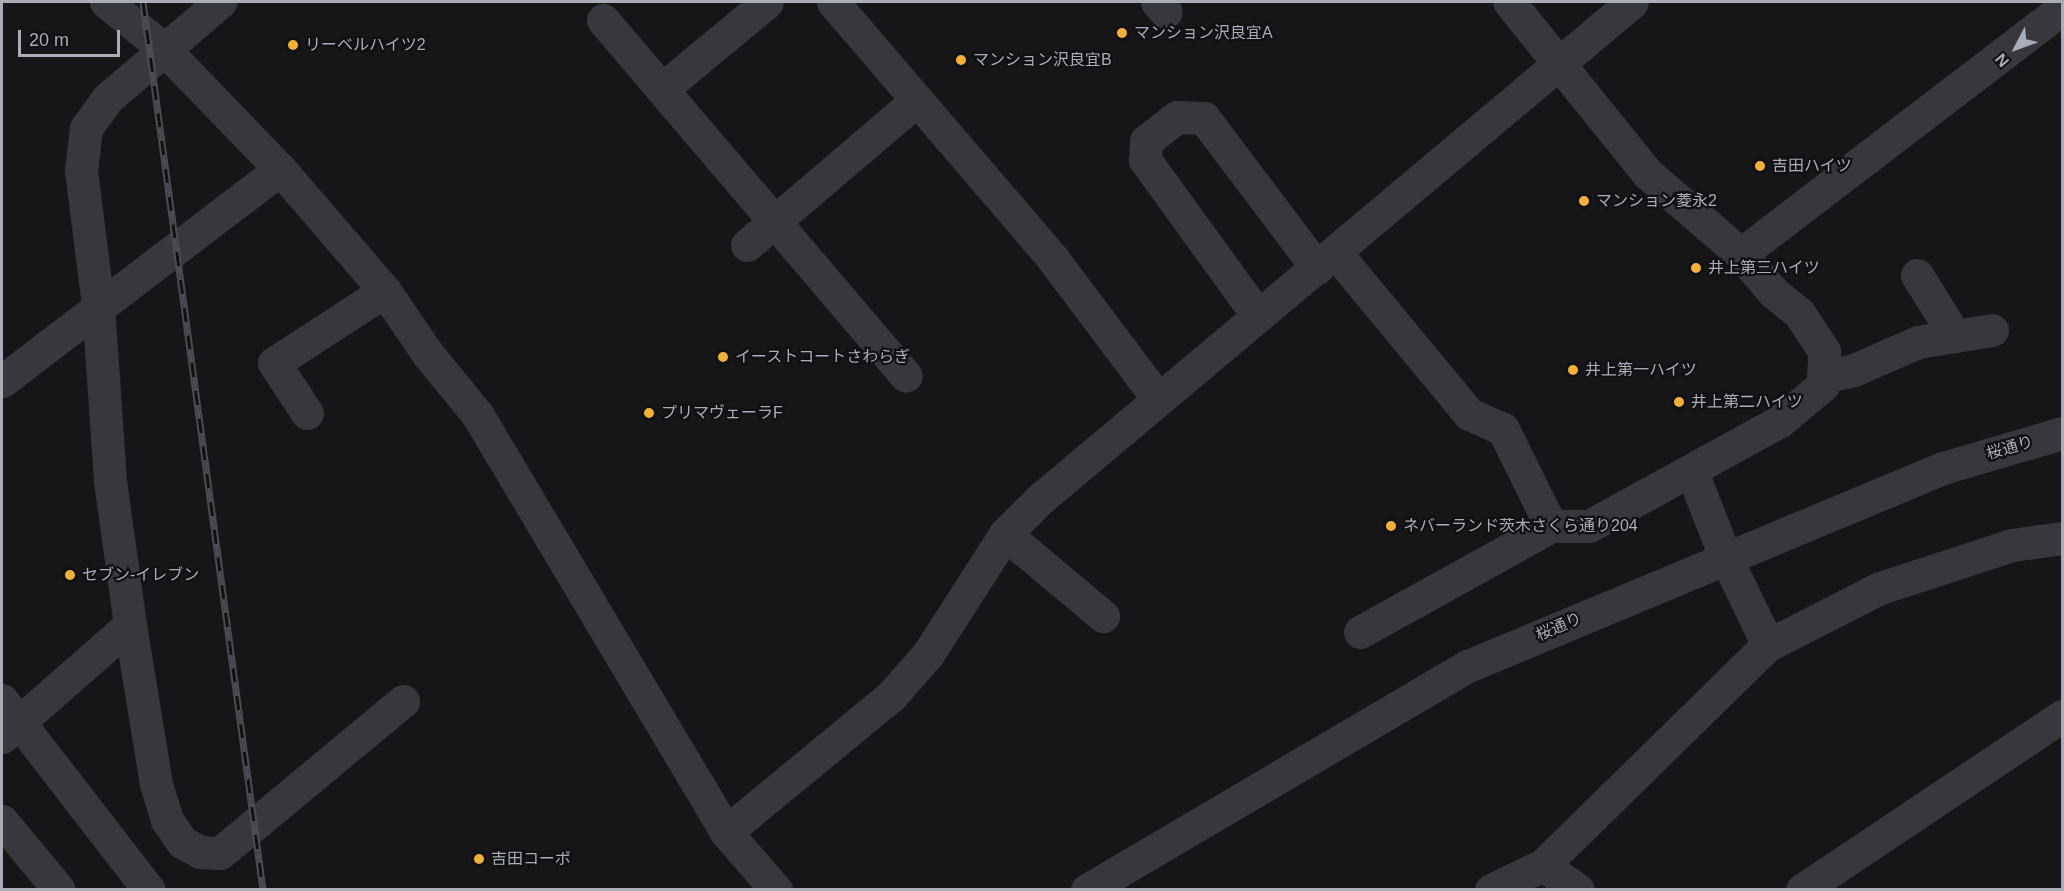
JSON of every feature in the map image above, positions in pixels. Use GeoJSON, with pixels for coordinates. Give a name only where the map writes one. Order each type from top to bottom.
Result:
{"type":"FeatureCollection","features":[{"type":"Feature","properties":{"kind":"street"},"geometry":{"type":"LineString","coordinates":[[106,2],[164,49],[280,169],[385,291],[427,353],[477,414],[726,832],[776,890]]}},
{"type":"Feature","properties":{"kind":"street"},"geometry":{"type":"LineString","coordinates":[[220,2],[108,98],[86,128],[81,171],[98,305],[110,482],[156,784],[167,820],[182,842],[200,852],[220,854],[403,701]]}},
{"type":"Feature","properties":{"kind":"street"},"geometry":{"type":"LineString","coordinates":[[662,89],[767,2]]}},
{"type":"Feature","properties":{"kind":"street"},"geometry":{"type":"LineString","coordinates":[[833,2],[1053,259],[1158,399]]}},
{"type":"Feature","properties":{"kind":"street"},"geometry":{"type":"LineString","coordinates":[[1360,632],[1551,526],[1589,526],[1692,472],[1780,421],[1823,385],[1824,351],[1799,313],[1773,292],[1741,254],[1648,174],[1559,67],[1509,2]]}},
{"type":"Feature","properties":{"kind":"street"},"geometry":{"type":"LineString","coordinates":[[726,832],[892,695],[928,654],[1005,534],[1158,399],[1559,67],[1632,2]]}},
{"type":"Feature","properties":{"kind":"street"},"geometry":{"type":"LineString","coordinates":[[1741,254],[2062,9]]}},
{"type":"Feature","properties":{"kind":"street"},"geometry":{"type":"LineString","coordinates":[[603,20],[773,223],[906,376]]}},
{"type":"Feature","properties":{"kind":"street"},"geometry":{"type":"LineString","coordinates":[[747,245],[917,100]]}},
{"type":"Feature","properties":{"kind":"street"},"geometry":{"type":"LineString","coordinates":[[1258,316],[1145,160],[1146,141],[1177,117],[1204,118],[1326,260],[1469,414],[1489,419],[1503,429],[1551,526]]}},
{"type":"Feature","properties":{"kind":"street"},"geometry":{"type":"LineString","coordinates":[[2,381],[98,305],[280,169]]}},
{"type":"Feature","properties":{"kind":"street"},"geometry":{"type":"LineString","coordinates":[[1917,275],[1955,336]]}},
{"type":"Feature","properties":{"kind":"street"},"geometry":{"type":"LineString","coordinates":[[307,413],[274,363],[385,291]]}},
{"type":"Feature","properties":{"kind":"street"},"geometry":{"type":"LineString","coordinates":[[1823,377],[1854,370],[1918,342],[1992,330]]}},
{"type":"Feature","properties":{"kind":"street","name":"桜通り"},"geometry":{"type":"LineString","coordinates":[[1087,890],[1468,666],[1725,556],[1943,468],[2062,433]]}},
{"type":"Feature","properties":{"kind":"street"},"geometry":{"type":"LineString","coordinates":[[1692,472],[1725,556],[1767,645]]}},
{"type":"Feature","properties":{"kind":"street"},"geometry":{"type":"LineString","coordinates":[[1005,534],[1103,616]]}},
{"type":"Feature","properties":{"kind":"street"},"geometry":{"type":"LineString","coordinates":[[1491,890],[1543,865],[1767,645],[1880,588],[2012,545],[2062,538]]}},
{"type":"Feature","properties":{"kind":"street"},"geometry":{"type":"LineString","coordinates":[[130,625],[8,720],[149,890]]}},
{"type":"Feature","properties":{"kind":"street"},"geometry":{"type":"LineString","coordinates":[[1802,890],[2062,716]]}},
{"type":"Feature","properties":{"kind":"street"},"geometry":{"type":"LineString","coordinates":[[2,821],[43,884]]}},
{"type":"Feature","properties":{"kind":"street"},"geometry":{"type":"LineString","coordinates":[[1543,865],[1578,890]]}},
{"type":"Feature","properties":{"kind":"railway"},"geometry":{"type":"LineString","coordinates":[[143,2],[263,890]]}},
{"type":"Feature","properties":{"kind":"place","name":"マンション沢良宜A"},"geometry":{"type":"Point","coordinates":[1122,33]}},
{"type":"Feature","properties":{"kind":"place","name":"リーベルハイツ2"},"geometry":{"type":"Point","coordinates":[293,45]}},
{"type":"Feature","properties":{"kind":"place","name":"マンション沢良宜B"},"geometry":{"type":"Point","coordinates":[961,60]}},
{"type":"Feature","properties":{"kind":"place","name":"吉田ハイツ"},"geometry":{"type":"Point","coordinates":[1760,166]}},
{"type":"Feature","properties":{"kind":"place","name":"マンション菱永2"},"geometry":{"type":"Point","coordinates":[1584,201]}},
{"type":"Feature","properties":{"kind":"place","name":"井上第三ハイツ"},"geometry":{"type":"Point","coordinates":[1696,268]}},
{"type":"Feature","properties":{"kind":"place","name":"イーストコートさわらぎ"},"geometry":{"type":"Point","coordinates":[723,357]}},
{"type":"Feature","properties":{"kind":"place","name":"井上第一ハイツ"},"geometry":{"type":"Point","coordinates":[1573,370]}},
{"type":"Feature","properties":{"kind":"place","name":"井上第二ハイツ"},"geometry":{"type":"Point","coordinates":[1679,402]}},
{"type":"Feature","properties":{"kind":"place","name":"プリマヴェーラF"},"geometry":{"type":"Point","coordinates":[649,413]}},
{"type":"Feature","properties":{"kind":"place","name":"ネバーランド茨木さくら通り204"},"geometry":{"type":"Point","coordinates":[1391,526]}},
{"type":"Feature","properties":{"kind":"place","name":"セブン-イレブン"},"geometry":{"type":"Point","coordinates":[70,575]}},
{"type":"Feature","properties":{"kind":"place","name":"吉田コーポ"},"geometry":{"type":"Point","coordinates":[479,859]}}]}
